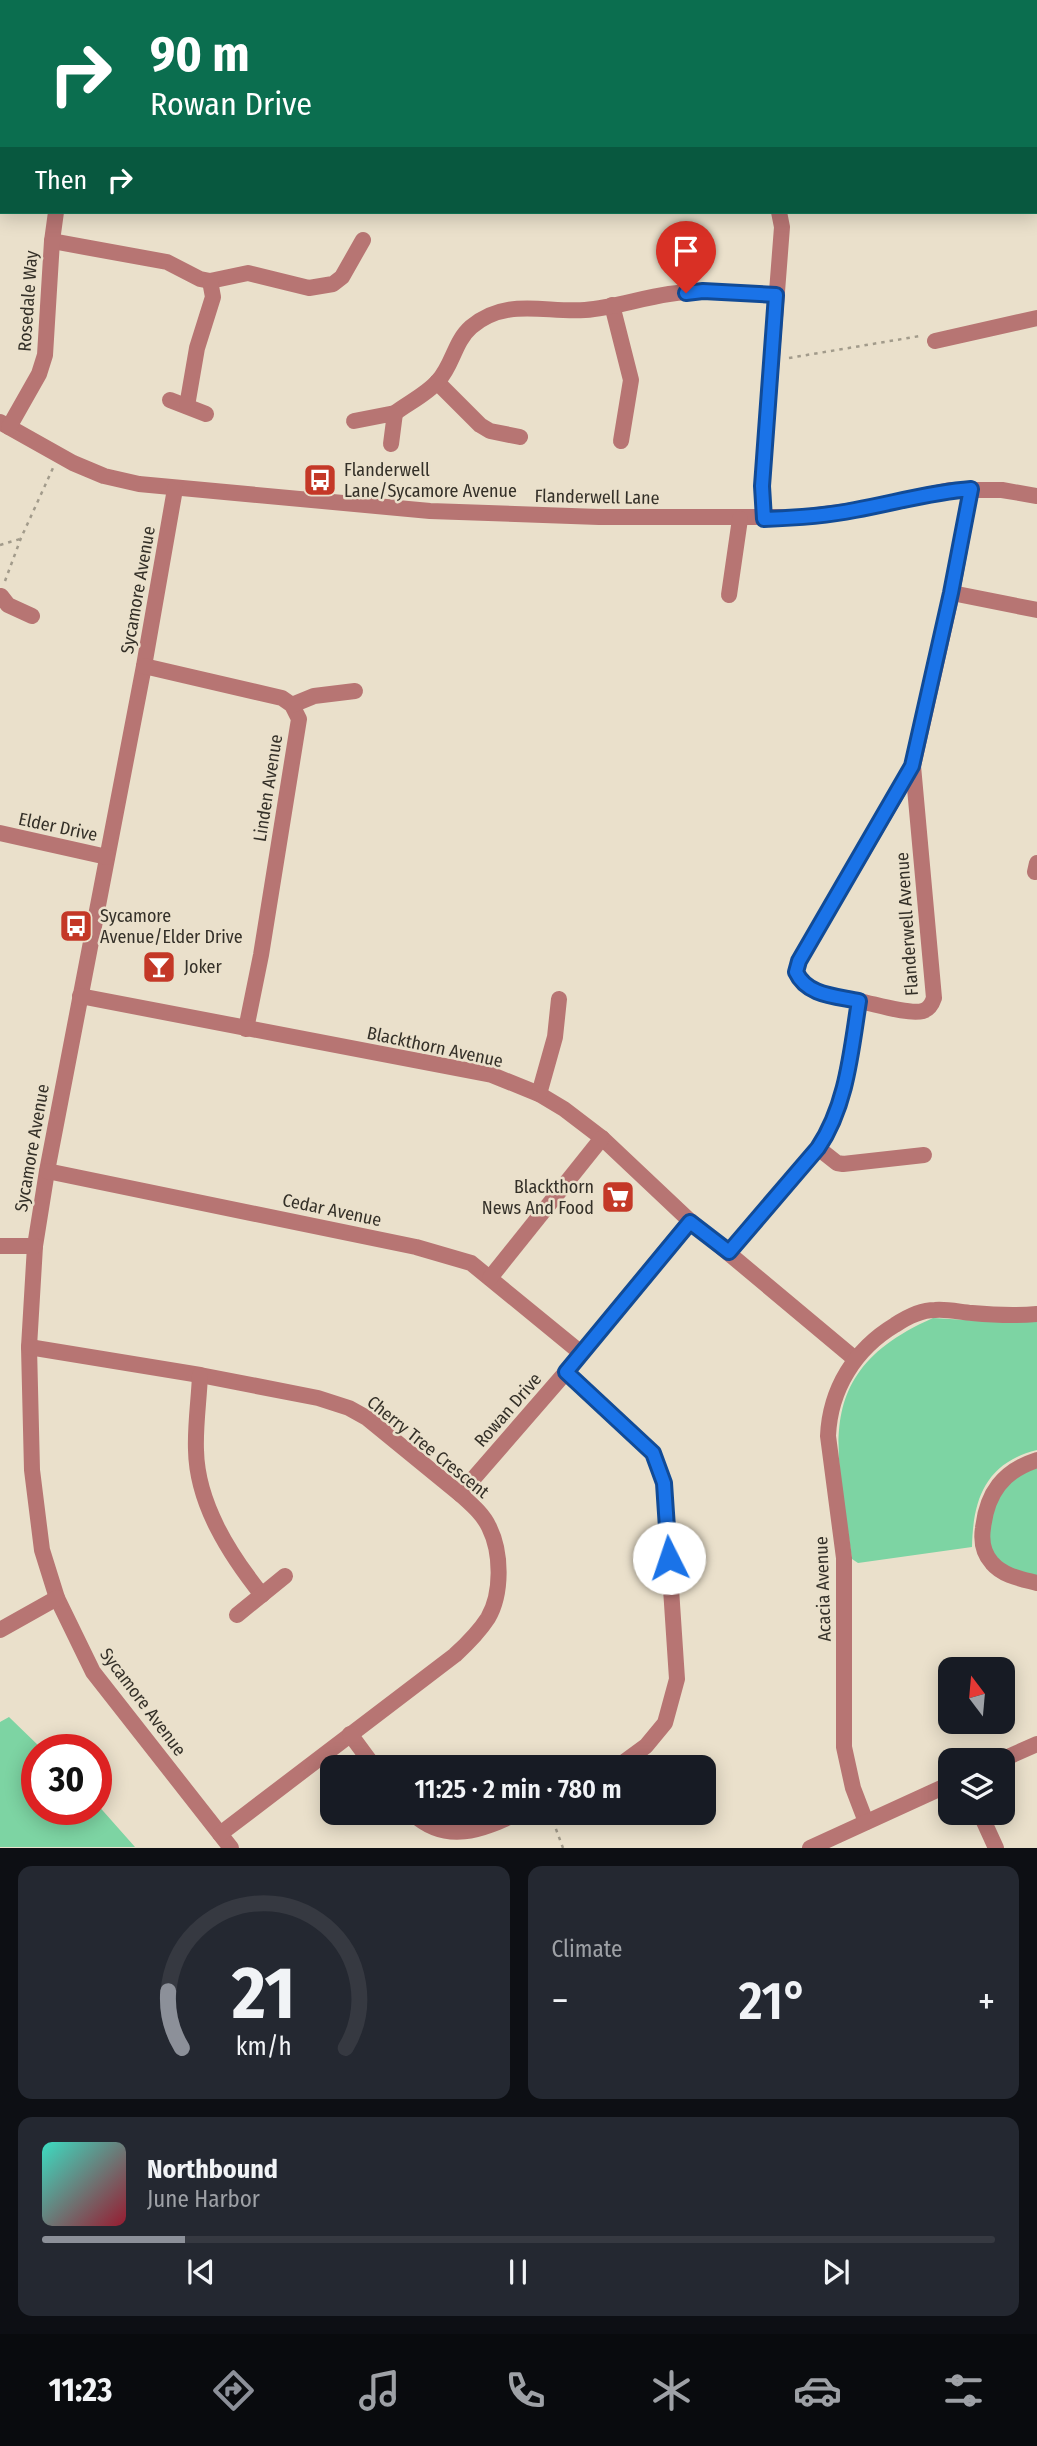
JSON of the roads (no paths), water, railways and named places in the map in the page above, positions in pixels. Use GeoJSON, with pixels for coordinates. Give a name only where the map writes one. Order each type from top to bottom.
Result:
{"type":"FeatureCollection","features":[{"type":"Feature","properties":{"kind":"street","name":"Rosedale Way"},"geometry":{"type":"LineString","coordinates":[[4,425],[39,374],[46,355],[56,214]]}},
{"type":"Feature","properties":{"kind":"street"},"geometry":{"type":"LineString","coordinates":[[764,519],[762,486],[782,227],[780,214]]}},
{"type":"Feature","properties":{"kind":"street"},"geometry":{"type":"LineString","coordinates":[[52,241],[167,262],[200,279],[210,281],[248,273],[309,288],[333,284],[342,277],[363,240]]}},
{"type":"Feature","properties":{"kind":"street"},"geometry":{"type":"LineString","coordinates":[[187,406],[197,348],[214,297],[210,281]]}},
{"type":"Feature","properties":{"kind":"street"},"geometry":{"type":"LineString","coordinates":[[354,421],[395,413],[437,382],[447,369],[458,342],[472,327],[489,316],[526,307],[577,310],[669,294],[703,291],[776,295]]}},
{"type":"Feature","properties":{"kind":"street"},"geometry":{"type":"LineString","coordinates":[[612,305],[631,380],[621,441]]}},
{"type":"Feature","properties":{"kind":"street"},"geometry":{"type":"LineString","coordinates":[[935,341],[1037,318]]}},
{"type":"Feature","properties":{"kind":"street"},"geometry":{"type":"LineString","coordinates":[[437,382],[480,425],[490,431],[520,437]]}},
{"type":"Feature","properties":{"kind":"street"},"geometry":{"type":"LineString","coordinates":[[170,400],[206,414]]}},
{"type":"Feature","properties":{"kind":"street"},"geometry":{"type":"LineString","coordinates":[[391,444],[395,413]]}},
{"type":"Feature","properties":{"kind":"street","name":"Flanderwell Lane"},"geometry":{"type":"LineString","coordinates":[[4,425],[59,456],[104,476],[175,489],[430,511],[764,519],[855,510],[971,489],[1002,490],[1037,496]]}},
{"type":"Feature","properties":{"kind":"street","name":"Sycamore Avenue"},"geometry":{"type":"LineString","coordinates":[[175,489],[35,1246],[29,1347],[32,1471],[42,1550],[57,1598],[93,1672],[231,1847]]}},
{"type":"Feature","properties":{"kind":"street","name":"Flanderwell Avenue"},"geometry":{"type":"LineString","coordinates":[[912,766],[934,998],[931,1006],[922,1011],[911,1012],[813,991],[805,986],[796,972],[799,961],[912,766],[951,593],[971,489]]}},
{"type":"Feature","properties":{"kind":"street"},"geometry":{"type":"LineString","coordinates":[[729,595],[740,519]]}},
{"type":"Feature","properties":{"kind":"street"},"geometry":{"type":"LineString","coordinates":[[951,593],[1037,610]]}},
{"type":"Feature","properties":{"kind":"street"},"geometry":{"type":"LineString","coordinates":[[3,605],[32,616]]}},
{"type":"Feature","properties":{"kind":"street"},"geometry":{"type":"LineString","coordinates":[[144,666],[282,698],[292,705],[314,696],[355,691]]}},
{"type":"Feature","properties":{"kind":"street","name":"Linden Avenue"},"geometry":{"type":"LineString","coordinates":[[246,1029],[261,955],[299,719],[292,705]]}},
{"type":"Feature","properties":{"kind":"street","name":"Elder Drive"},"geometry":{"type":"LineString","coordinates":[[0,834],[107,857]]}},
{"type":"Feature","properties":{"kind":"street","name":"Blackthorn Avenue"},"geometry":{"type":"LineString","coordinates":[[80,996],[492,1075],[539,1094],[602,1138],[690,1222],[855,1359]]}},
{"type":"Feature","properties":{"kind":"street"},"geometry":{"type":"LineString","coordinates":[[539,1094],[555,1037],[559,999]]}},
{"type":"Feature","properties":{"kind":"street"},"geometry":{"type":"LineString","coordinates":[[729,1252],[818,1148],[831,1129],[839,1109],[859,1001]]}},
{"type":"Feature","properties":{"kind":"street"},"geometry":{"type":"LineString","coordinates":[[490,1279],[602,1138]]}},
{"type":"Feature","properties":{"kind":"street"},"geometry":{"type":"LineString","coordinates":[[818,1148],[837,1163],[843,1164],[924,1155]]}},
{"type":"Feature","properties":{"kind":"street","name":"Cedar Avenue"},"geometry":{"type":"LineString","coordinates":[[47,1171],[416,1247],[471,1264],[581,1353]]}},
{"type":"Feature","properties":{"kind":"street","name":"Rowan Drive"},"geometry":{"type":"LineString","coordinates":[[460,1494],[566,1372],[690,1222]]}},
{"type":"Feature","properties":{"kind":"street"},"geometry":{"type":"LineString","coordinates":[[0,1246],[35,1246]]}},
{"type":"Feature","properties":{"kind":"street","name":"Acacia Avenue"},"geometry":{"type":"LineString","coordinates":[[866,1822],[853,1788],[844,1747],[844,1558],[828,1436],[833,1400],[855,1359],[888,1329],[918,1312],[934,1310],[1011,1316],[1037,1314]]}},
{"type":"Feature","properties":{"kind":"street","name":"Cherry Tree Crescent"},"geometry":{"type":"LineString","coordinates":[[29,1347],[201,1375],[318,1398],[349,1408],[367,1418],[460,1494],[474,1506],[489,1526],[496,1546],[496,1598],[488,1617],[474,1637],[455,1655],[220,1834]]}},
{"type":"Feature","properties":{"kind":"street"},"geometry":{"type":"LineString","coordinates":[[566,1372],[653,1453],[664,1483],[677,1679],[665,1723],[646,1746],[634,1755]]}},
{"type":"Feature","properties":{"kind":"street"},"geometry":{"type":"LineString","coordinates":[[201,1375],[196,1451],[199,1475],[211,1513],[222,1535],[262,1595]]}},
{"type":"Feature","properties":{"kind":"street"},"geometry":{"type":"LineString","coordinates":[[1037,1460],[1022,1465],[997,1487],[988,1500],[981,1540],[984,1552],[993,1564],[1005,1573],[1037,1583]]}},
{"type":"Feature","properties":{"kind":"street"},"geometry":{"type":"LineString","coordinates":[[237,1615],[285,1576]]}},
{"type":"Feature","properties":{"kind":"street"},"geometry":{"type":"LineString","coordinates":[[0,1630],[57,1598]]}},
{"type":"Feature","properties":{"kind":"street"},"geometry":{"type":"LineString","coordinates":[[350,1734],[366,1755]]}},
{"type":"Feature","properties":{"kind":"street"},"geometry":{"type":"LineString","coordinates":[[1015,1754],[1037,1744]]}},
{"type":"Feature","properties":{"kind":"street"},"geometry":{"type":"LineString","coordinates":[[810,1847],[938,1789]]}},
{"type":"Feature","properties":{"kind":"street"},"geometry":{"type":"LineString","coordinates":[[429,1825],[460,1833],[492,1825]]}},
{"type":"Feature","properties":{"kind":"street"},"geometry":{"type":"LineString","coordinates":[[986,1825],[996,1847]]}},
{"type":"Feature","properties":{"kind":"place","name":"Flanderwell Lane/Sycamore Avenue"},"geometry":{"type":"Point","coordinates":[320,480]}},
{"type":"Feature","properties":{"kind":"place","name":"Sycamore Avenue/Elder Drive"},"geometry":{"type":"Point","coordinates":[76,926]}},
{"type":"Feature","properties":{"kind":"place","name":"Joker"},"geometry":{"type":"Point","coordinates":[159,967]}},
{"type":"Feature","properties":{"kind":"place","name":"Blackthorn News And Food"},"geometry":{"type":"Point","coordinates":[618,1197]}}]}
